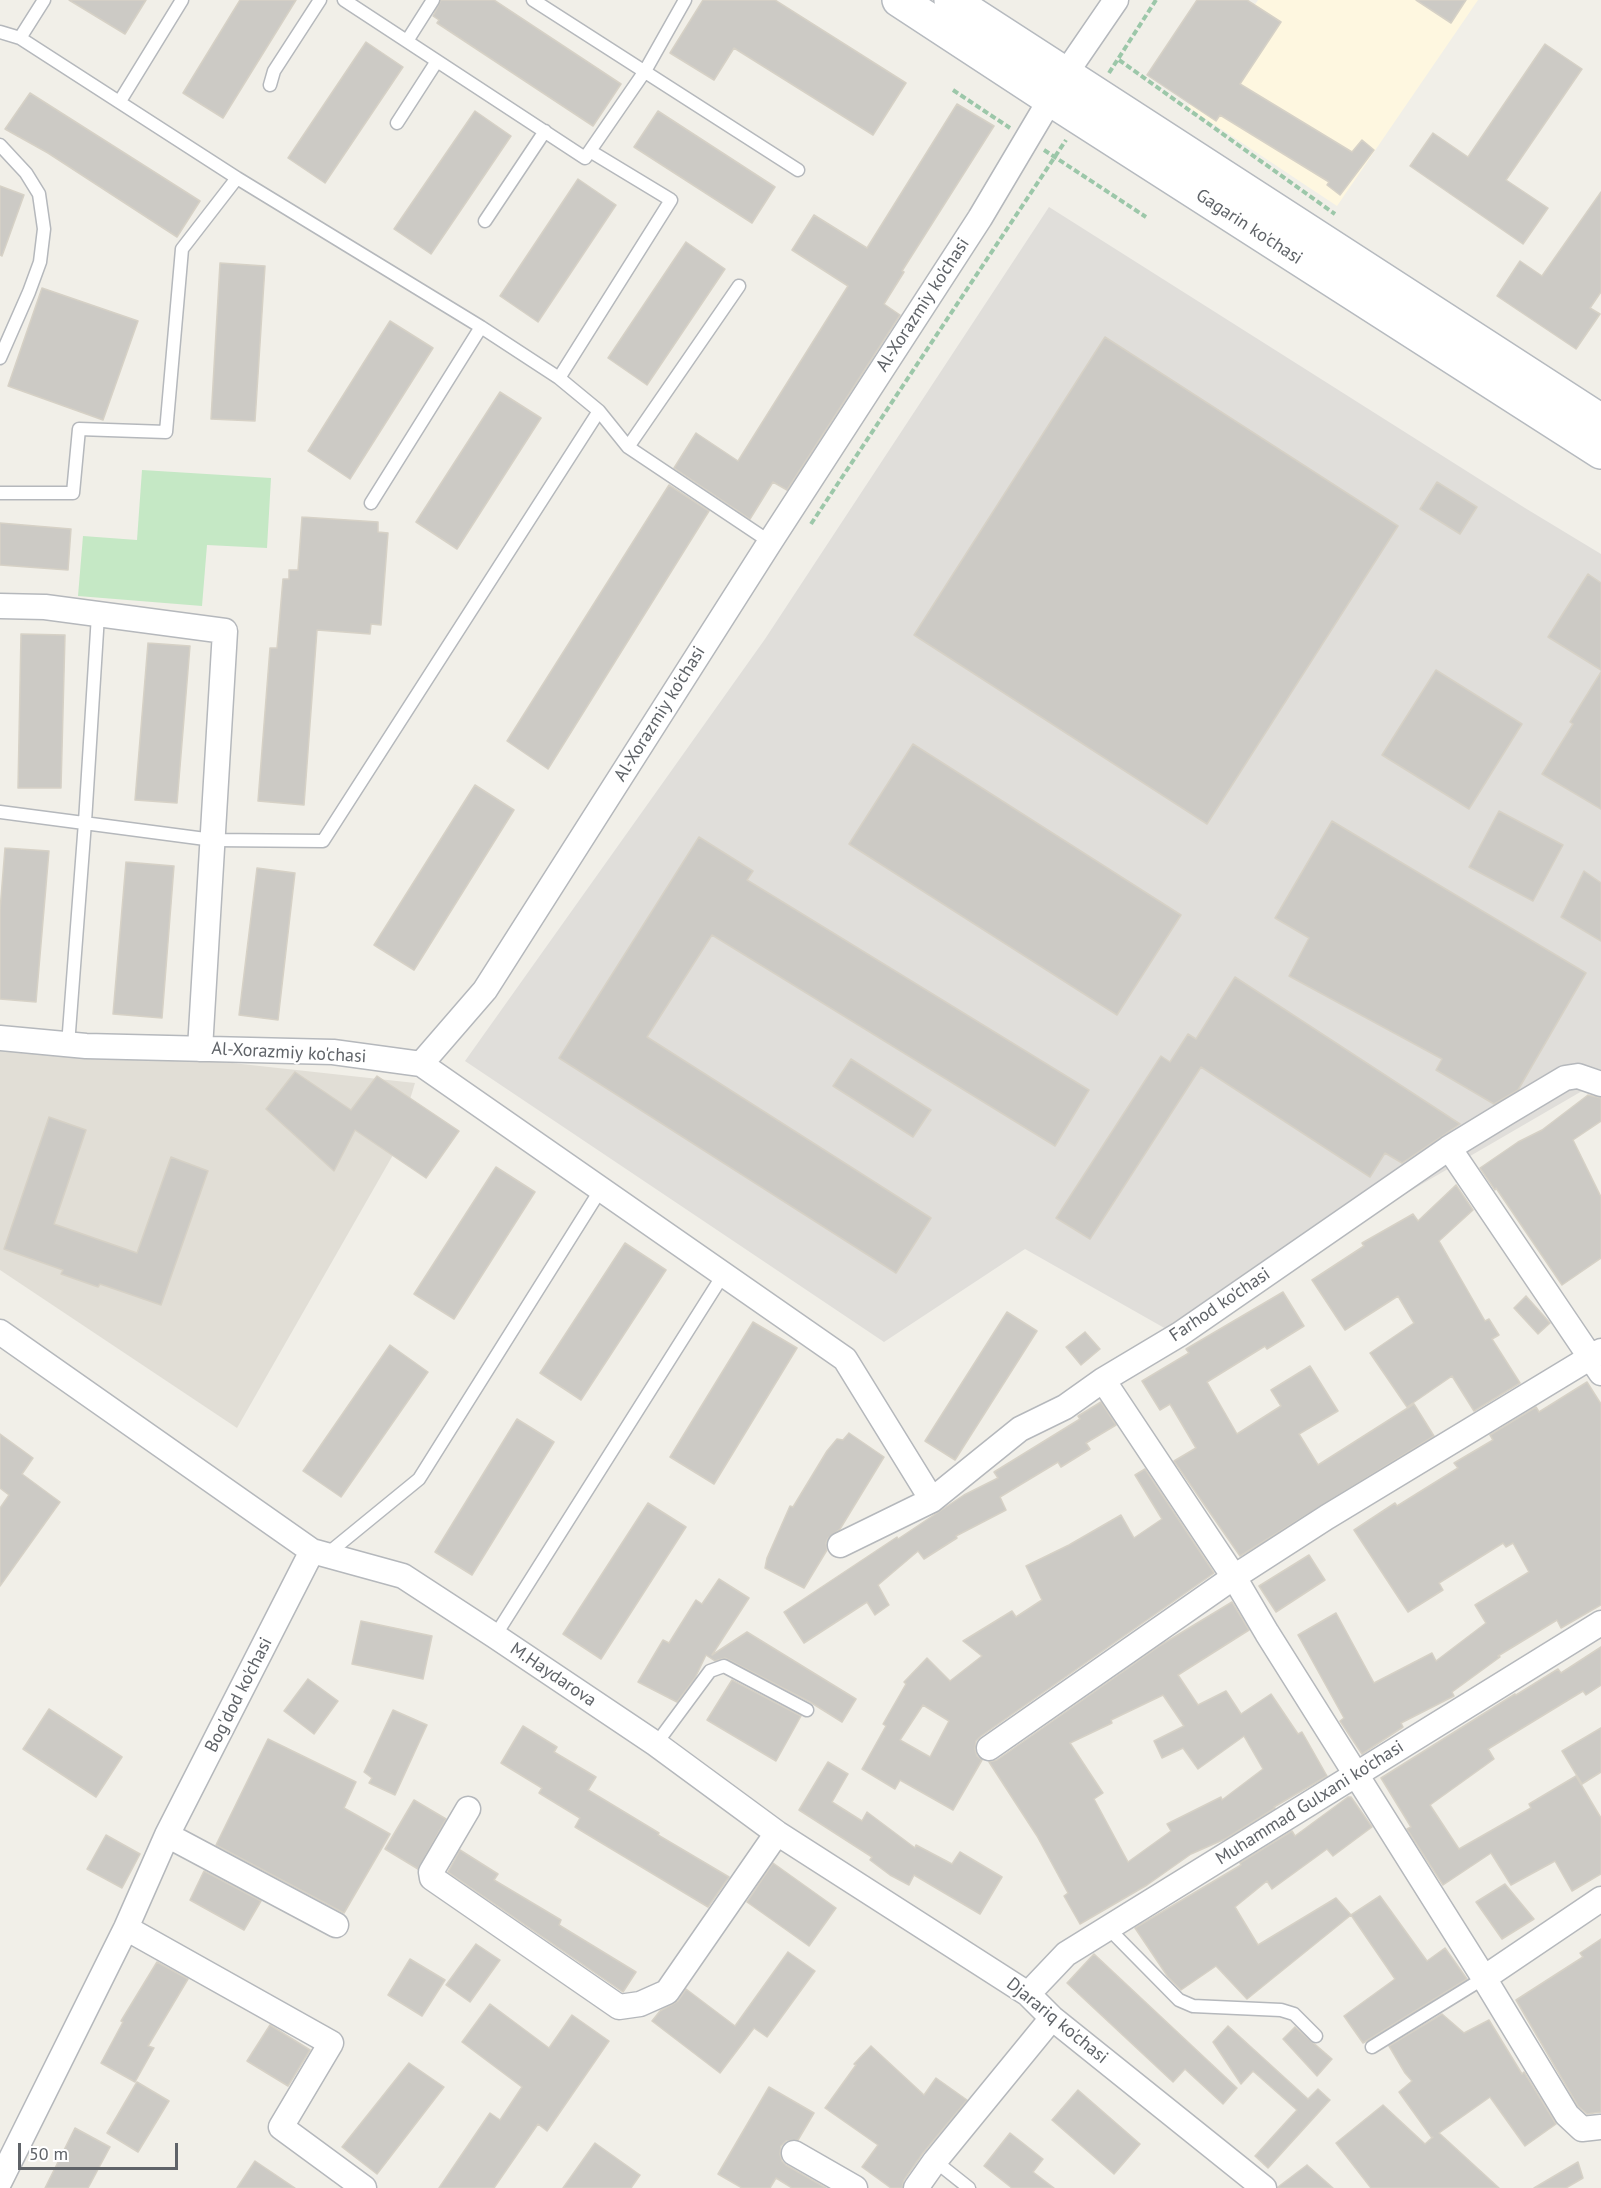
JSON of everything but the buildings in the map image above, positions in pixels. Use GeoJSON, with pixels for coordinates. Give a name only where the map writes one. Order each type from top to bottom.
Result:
{"type":"FeatureCollection","features":[{"type":"Feature","properties":{"kind":"main road","name":"Gagarin ko'chasi"},"geometry":{"type":"LineString","coordinates":[[899,0],[1058,86]]}},
{"type":"Feature","properties":{"kind":"main road","name":"Gagarin ko'chasi"},"geometry":{"type":"LineString","coordinates":[[951,0],[1058,86],[1601,452]]}},
{"type":"Feature","properties":{"kind":"main road","name":"Gagarin ko'chasi"},"geometry":{"type":"LineString","coordinates":[[1088,106],[1601,420]]}},
{"type":"Feature","properties":{"kind":"street","name":"Al-Xorazmiy ko'chasi"},"geometry":{"type":"LineString","coordinates":[[0,1038],[68,1045],[333,1052],[421,1064],[485,990],[770,542],[980,218],[1058,86],[1116,0]]}},
{"type":"Feature","properties":{"kind":"street"},"geometry":{"type":"LineString","coordinates":[[0,606],[45,608],[225,631],[200,1049]]}},
{"type":"Feature","properties":{"kind":"street"},"geometry":{"type":"LineString","coordinates":[[421,1064],[845,1359],[932,1500]]}},
{"type":"Feature","properties":{"kind":"street","name":"Farhod ko'chasi"},"geometry":{"type":"LineString","coordinates":[[840,1545],[932,1500],[1020,1429],[1065,1407],[1103,1380],[1180,1334],[1449,1148],[1566,1078],[1578,1076],[1601,1084]]}},
{"type":"Feature","properties":{"kind":"street"},"geometry":{"type":"LineString","coordinates":[[989,1748],[1234,1577],[1327,1517],[1598,1361],[1449,1148]]}},
{"type":"Feature","properties":{"kind":"street"},"geometry":{"type":"LineString","coordinates":[[0,1332],[319,1553]]}},
{"type":"Feature","properties":{"kind":"street"},"geometry":{"type":"LineString","coordinates":[[1103,1380],[1234,1577],[1567,2115],[1591,2128]]}},
{"type":"Feature","properties":{"kind":"street","name":"M.Haydarova"},"geometry":{"type":"LineString","coordinates":[[319,1553],[403,1576],[656,1744],[777,1833]]}},
{"type":"Feature","properties":{"kind":"street","name":"Bog'dod ko'chasi"},"geometry":{"type":"LineString","coordinates":[[0,2181],[126,1928],[167,1835],[319,1553]]}},
{"type":"Feature","properties":{"kind":"street","name":"Muhammad Gulxani ko'chasi"},"geometry":{"type":"LineString","coordinates":[[1028,1994],[1066,1954],[1601,1623]]}},
{"type":"Feature","properties":{"kind":"street"},"geometry":{"type":"LineString","coordinates":[[468,1809],[431,1872],[432,1878],[619,2007],[640,2004],[667,1992],[777,1833]]}},
{"type":"Feature","properties":{"kind":"street","name":"Djarariq ko'chasi"},"geometry":{"type":"LineString","coordinates":[[777,1833],[1028,1994],[1052,2018],[1264,2188]]}},
{"type":"Feature","properties":{"kind":"street"},"geometry":{"type":"LineString","coordinates":[[167,1835],[336,1925]]}},
{"type":"Feature","properties":{"kind":"street"},"geometry":{"type":"LineString","coordinates":[[1484,1978],[1601,1899]]}},
{"type":"Feature","properties":{"kind":"street"},"geometry":{"type":"LineString","coordinates":[[126,1928],[331,2043],[281,2127],[364,2188]]}},
{"type":"Feature","properties":{"kind":"street"},"geometry":{"type":"LineString","coordinates":[[916,2188],[935,2161],[1052,2018]]}},
{"type":"Feature","properties":{"kind":"street"},"geometry":{"type":"LineString","coordinates":[[794,2153],[855,2188]]}},
{"type":"Feature","properties":{"kind":"lane"},"geometry":{"type":"LineString","coordinates":[[20,39],[44,0]]}},
{"type":"Feature","properties":{"kind":"lane"},"geometry":{"type":"LineString","coordinates":[[120,101],[182,0]]}},
{"type":"Feature","properties":{"kind":"lane"},"geometry":{"type":"LineString","coordinates":[[270,85],[274,71],[320,0]]}},
{"type":"Feature","properties":{"kind":"lane"},"geometry":{"type":"LineString","coordinates":[[344,0],[585,158],[645,71],[685,0]]}},
{"type":"Feature","properties":{"kind":"lane"},"geometry":{"type":"LineString","coordinates":[[407,41],[433,0]]}},
{"type":"Feature","properties":{"kind":"lane"},"geometry":{"type":"LineString","coordinates":[[533,0],[798,170]]}},
{"type":"Feature","properties":{"kind":"lane"},"geometry":{"type":"LineString","coordinates":[[0,32],[20,39],[237,178],[481,327],[559,378],[599,411],[628,447],[770,542]]}},
{"type":"Feature","properties":{"kind":"lane"},"geometry":{"type":"LineString","coordinates":[[397,123],[437,61]]}},
{"type":"Feature","properties":{"kind":"lane"},"geometry":{"type":"LineString","coordinates":[[485,221],[545,131]]}},
{"type":"Feature","properties":{"kind":"lane"},"geometry":{"type":"LineString","coordinates":[[0,145],[26,173],[39,194],[44,229],[40,262],[0,358]]}},
{"type":"Feature","properties":{"kind":"lane"},"geometry":{"type":"LineString","coordinates":[[559,378],[671,200],[590,151]]}},
{"type":"Feature","properties":{"kind":"lane"},"geometry":{"type":"LineString","coordinates":[[0,493],[73,494],[79,429],[166,432],[182,249],[237,178]]}},
{"type":"Feature","properties":{"kind":"lane"},"geometry":{"type":"LineString","coordinates":[[628,447],[739,286]]}},
{"type":"Feature","properties":{"kind":"lane"},"geometry":{"type":"LineString","coordinates":[[371,503],[481,327]]}},
{"type":"Feature","properties":{"kind":"lane"},"geometry":{"type":"LineString","coordinates":[[0,812],[213,840],[323,841],[599,411]]}},
{"type":"Feature","properties":{"kind":"lane"},"geometry":{"type":"LineString","coordinates":[[68,1045],[86,822],[98,615]]}},
{"type":"Feature","properties":{"kind":"lane"},"geometry":{"type":"LineString","coordinates":[[319,1553],[419,1479],[601,1189]]}},
{"type":"Feature","properties":{"kind":"lane"},"geometry":{"type":"LineString","coordinates":[[495,1636],[723,1275]]}},
{"type":"Feature","properties":{"kind":"lane"},"geometry":{"type":"LineString","coordinates":[[656,1744],[710,1671],[724,1666],[807,1710]]}},
{"type":"Feature","properties":{"kind":"lane"},"geometry":{"type":"LineString","coordinates":[[1108,1928],[1179,2000],[1193,2006],[1281,2010],[1294,2014],[1316,2036]]}},
{"type":"Feature","properties":{"kind":"lane"},"geometry":{"type":"LineString","coordinates":[[1372,2047],[1484,1978]]}},
{"type":"Feature","properties":{"kind":"lane"},"geometry":{"type":"LineString","coordinates":[[935,2161],[969,2188]]}},
{"type":"Feature","properties":{"kind":"path"},"geometry":{"type":"LineString","coordinates":[[806,532],[1119,60],[1156,0]]}},
{"type":"Feature","properties":{"kind":"path"},"geometry":{"type":"LineString","coordinates":[[1119,60],[1336,215]]}},
{"type":"Feature","properties":{"kind":"path"},"geometry":{"type":"LineString","coordinates":[[953,90],[1146,217]]}},
{"type":"Feature","properties":{"kind":"shaded area"},"geometry":{"type":"Polygon","coordinates":[[[1258,0],[1478,0],[1337,206],[1188,107],[1258,0]]]}},
{"type":"Feature","properties":{"kind":"shaded area"},"geometry":{"type":"Polygon","coordinates":[[[1049,207],[1601,554],[1601,1080],[1422,1184],[1175,1334],[1025,1249],[884,1342],[465,1061],[765,639],[1049,207]]]}},
{"type":"Feature","properties":{"kind":"shaded area"},"geometry":{"type":"Polygon","coordinates":[[[0,1042],[68,1045],[415,1083],[393,1155],[237,1428],[0,1270],[0,1042]]]}},
{"type":"Feature","properties":{"kind":"green space"},"geometry":{"type":"Polygon","coordinates":[[[142,470],[271,478],[267,548],[207,545],[202,606],[78,596],[83,536],[137,540],[142,470]]]}}]}
